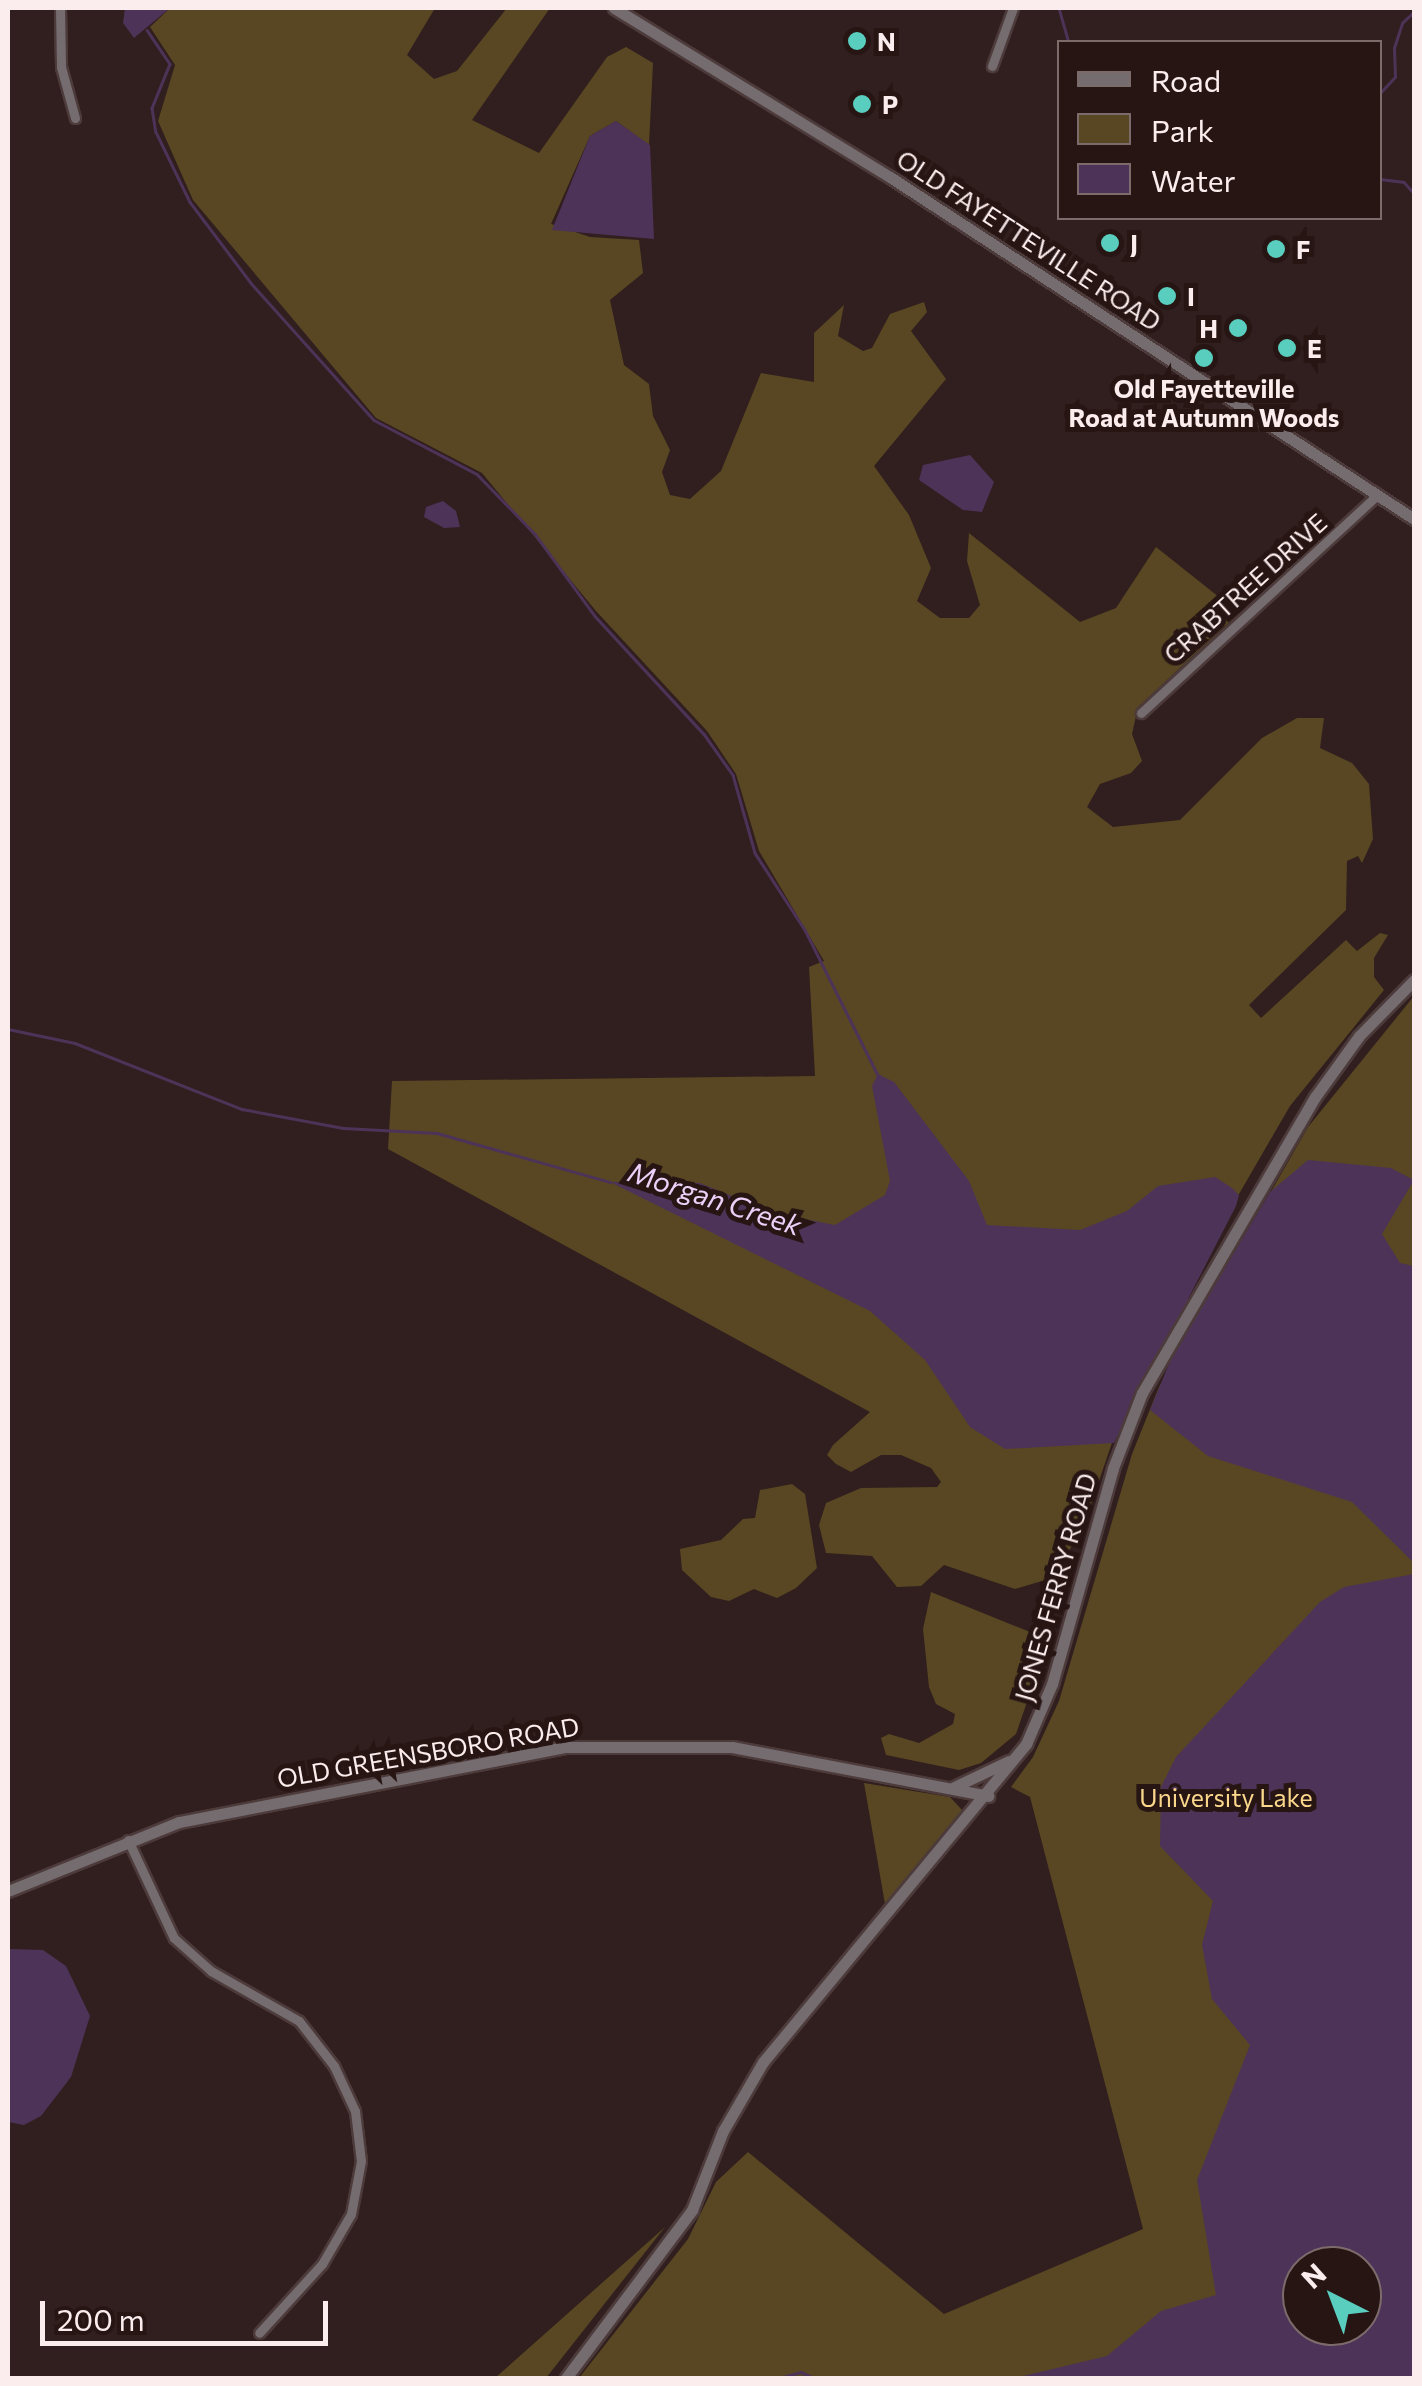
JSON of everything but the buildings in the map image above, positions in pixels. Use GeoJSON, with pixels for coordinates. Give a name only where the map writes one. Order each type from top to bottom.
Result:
{"type":"FeatureCollection","features":[{"type":"Feature","properties":{"kind":"street"},"geometry":{"type":"LineString","coordinates":[[60,8],[61,67],[76,118]]}},
{"type":"Feature","properties":{"kind":"street","name":"OLD FAYETTEVILLE ROAD"},"geometry":{"type":"LineString","coordinates":[[614,8],[890,177],[1414,519]]}},
{"type":"Feature","properties":{"kind":"street"},"geometry":{"type":"LineString","coordinates":[[992,66],[1013,8]]}},
{"type":"Feature","properties":{"kind":"street","name":"CRABTREE DRIVE"},"geometry":{"type":"LineString","coordinates":[[1141,713],[1378,494]]}},
{"type":"Feature","properties":{"kind":"street","name":"JONES FERRY ROAD"},"geometry":{"type":"LineString","coordinates":[[566,2378],[692,2210],[723,2130],[763,2062],[988,1796],[1026,1744],[1052,1684],[1113,1468],[1142,1393],[1227,1242],[1335,1067],[1414,980]]}},
{"type":"Feature","properties":{"kind":"street","name":"OLD GREENSBORO ROAD"},"geometry":{"type":"LineString","coordinates":[[8,1891],[127,1838],[214,1814],[610,1743],[764,1751],[988,1796]]}},
{"type":"Feature","properties":{"kind":"street"},"geometry":{"type":"LineString","coordinates":[[949,1788],[993,1773],[1026,1744]]}},
{"type":"Feature","properties":{"kind":"street"},"geometry":{"type":"LineString","coordinates":[[127,1838],[174,1938],[211,1971],[299,2021],[334,2066],[355,2111],[361,2161],[351,2214],[322,2264],[259,2332]]}},
{"type":"Feature","properties":{"kind":"green space"},"geometry":{"type":"Polygon","coordinates":[[[170,8],[435,8],[407,55],[434,79],[457,71],[507,8],[550,8],[472,120],[539,153],[607,57],[626,47],[653,63],[649,145],[616,121],[590,136],[551,224],[590,237],[639,240],[643,273],[610,300],[624,365],[649,384],[653,416],[670,450],[662,472],[670,495],[690,499],[721,471],[761,373],[814,382],[814,333],[844,305],[838,336],[863,351],[872,348],[890,314],[924,302],[927,312],[911,331],[946,379],[874,466],[909,515],[931,568],[917,601],[940,618],[969,618],[980,605],[967,561],[969,533],[1080,622],[1116,608],[1156,547],[1239,613],[1138,707],[1132,734],[1142,761],[1131,773],[1100,784],[1087,807],[1113,827],[1180,820],[1262,738],[1297,718],[1324,718],[1320,748],[1352,763],[1369,784],[1373,839],[1362,863],[1358,856],[1347,861],[1346,910],[1249,1005],[1261,1018],[1346,940],[1357,951],[1380,933],[1388,935],[1374,958],[1374,977],[1384,990],[1290,1106],[1136,1372],[1083,1528],[1052,1578],[1015,1589],[944,1565],[921,1586],[897,1587],[872,1556],[826,1553],[819,1525],[826,1503],[861,1488],[937,1487],[941,1482],[931,1468],[901,1455],[881,1455],[851,1472],[836,1464],[827,1455],[833,1445],[870,1412],[388,1149],[392,1081],[815,1076],[809,967],[824,961],[759,851],[736,774],[707,731],[596,611],[482,473],[376,418],[193,200],[158,121],[175,65],[150,27],[170,8]]]}},
{"type":"Feature","properties":{"kind":"green space","name":"University Lake"},"geometry":{"type":"Polygon","coordinates":[[[1414,996],[1414,2378],[579,2378],[688,2239],[716,2182],[748,2152],[944,2314],[1143,2229],[1030,1797],[1011,1787],[1033,1757],[1059,1701],[1132,1454],[1159,1387],[1308,1127],[1414,996]]]}},
{"type":"Feature","properties":{"kind":"green space"},"geometry":{"type":"Polygon","coordinates":[[[792,1484],[805,1494],[817,1568],[796,1588],[777,1598],[754,1589],[729,1601],[711,1597],[682,1570],[680,1549],[721,1540],[743,1519],[755,1518],[760,1490],[792,1484]]]}},
{"type":"Feature","properties":{"kind":"green space"},"geometry":{"type":"Polygon","coordinates":[[[931,1592],[1030,1632],[1037,1673],[1016,1734],[981,1763],[959,1770],[886,1755],[881,1738],[889,1734],[919,1743],[953,1724],[955,1714],[936,1704],[929,1687],[923,1629],[931,1592]]]}},
{"type":"Feature","properties":{"kind":"green space"},"geometry":{"type":"Polygon","coordinates":[[[864,1783],[950,1797],[962,1810],[885,1904],[864,1783]]]}},
{"type":"Feature","properties":{"kind":"green space"},"geometry":{"type":"Polygon","coordinates":[[[665,2227],[546,2378],[495,2378],[665,2227]]]}},
{"type":"Feature","properties":{"kind":"water"},"geometry":{"type":"Polygon","coordinates":[[[125,8],[170,8],[134,38],[123,23],[125,8]]]}},
{"type":"Feature","properties":{"kind":"water"},"geometry":{"type":"Polygon","coordinates":[[[616,121],[650,145],[654,239],[552,230],[590,136],[616,121]]]}},
{"type":"Feature","properties":{"kind":"water"},"geometry":{"type":"Polygon","coordinates":[[[970,455],[994,482],[982,512],[963,510],[919,480],[923,465],[970,455]]]}},
{"type":"Feature","properties":{"kind":"water"},"geometry":{"type":"Polygon","coordinates":[[[443,501],[456,511],[460,527],[444,528],[424,517],[426,507],[443,501]]]}},
{"type":"Feature","properties":{"kind":"water"},"geometry":{"type":"Polygon","coordinates":[[[878,1074],[894,1082],[969,1181],[987,1225],[1080,1230],[1127,1211],[1158,1186],[1215,1177],[1232,1188],[1239,1195],[1236,1206],[1188,1299],[1202,1307],[1270,1192],[1308,1160],[1391,1168],[1414,1180],[1382,1234],[1400,1263],[1414,1266],[1414,1563],[1352,1502],[1208,1456],[1150,1410],[1173,1354],[1158,1352],[1114,1443],[1005,1449],[970,1427],[925,1360],[870,1311],[610,1182],[700,1183],[774,1213],[835,1225],[885,1195],[890,1181],[872,1086],[878,1074]]]}},
{"type":"Feature","properties":{"kind":"water","name":"University Lake"},"geometry":{"type":"Polygon","coordinates":[[[1414,1574],[1414,2378],[1015,2378],[1107,2356],[1161,2311],[1216,2295],[1197,2180],[1250,2045],[1212,1999],[1202,1945],[1213,1901],[1160,1846],[1161,1787],[1176,1757],[1320,1602],[1344,1587],[1414,1574]]]}},
{"type":"Feature","properties":{"kind":"water"},"geometry":{"type":"Polygon","coordinates":[[[8,1949],[43,1950],[66,1966],[90,2016],[71,2077],[41,2116],[24,2125],[8,2122],[8,1949]]]}},
{"type":"Feature","properties":{"kind":"waterway"},"geometry":{"type":"LineString","coordinates":[[1059,8],[1068,40]]}},
{"type":"Feature","properties":{"kind":"waterway"},"geometry":{"type":"LineString","coordinates":[[1382,91],[1395,77],[1394,48],[1402,23],[1414,12]]}},
{"type":"Feature","properties":{"kind":"waterway"},"geometry":{"type":"LineString","coordinates":[[147,30],[170,64],[152,108],[156,132],[190,202],[251,283],[374,420],[477,474],[535,534],[595,616],[704,734],[733,775],[755,853],[805,930],[878,1075]]}},
{"type":"Feature","properties":{"kind":"waterway"},"geometry":{"type":"LineString","coordinates":[[1382,179],[1404,182],[1414,193]]}},
{"type":"Feature","properties":{"kind":"waterway","name":"Morgan Creek"},"geometry":{"type":"LineString","coordinates":[[8,1029],[75,1043],[242,1109],[344,1128],[437,1133],[610,1182]]}},
{"type":"Feature","properties":{"kind":"waterway"},"geometry":{"type":"LineString","coordinates":[[779,2378],[801,2372],[814,2378]]}},
{"type":"Feature","properties":{"kind":"place","name":"N"},"geometry":{"type":"Point","coordinates":[857,41]}},
{"type":"Feature","properties":{"kind":"place","name":"P"},"geometry":{"type":"Point","coordinates":[862,104]}},
{"type":"Feature","properties":{"kind":"place","name":"J"},"geometry":{"type":"Point","coordinates":[1110,243]}},
{"type":"Feature","properties":{"kind":"place","name":"F"},"geometry":{"type":"Point","coordinates":[1276,249]}},
{"type":"Feature","properties":{"kind":"place","name":"I"},"geometry":{"type":"Point","coordinates":[1167,296]}},
{"type":"Feature","properties":{"kind":"place","name":"H"},"geometry":{"type":"Point","coordinates":[1238,328]}},
{"type":"Feature","properties":{"kind":"place","name":"E"},"geometry":{"type":"Point","coordinates":[1287,348]}},
{"type":"Feature","properties":{"kind":"place","name":"Old Fayetteville Road at Autumn Woods"},"geometry":{"type":"Point","coordinates":[1204,358]}}]}
